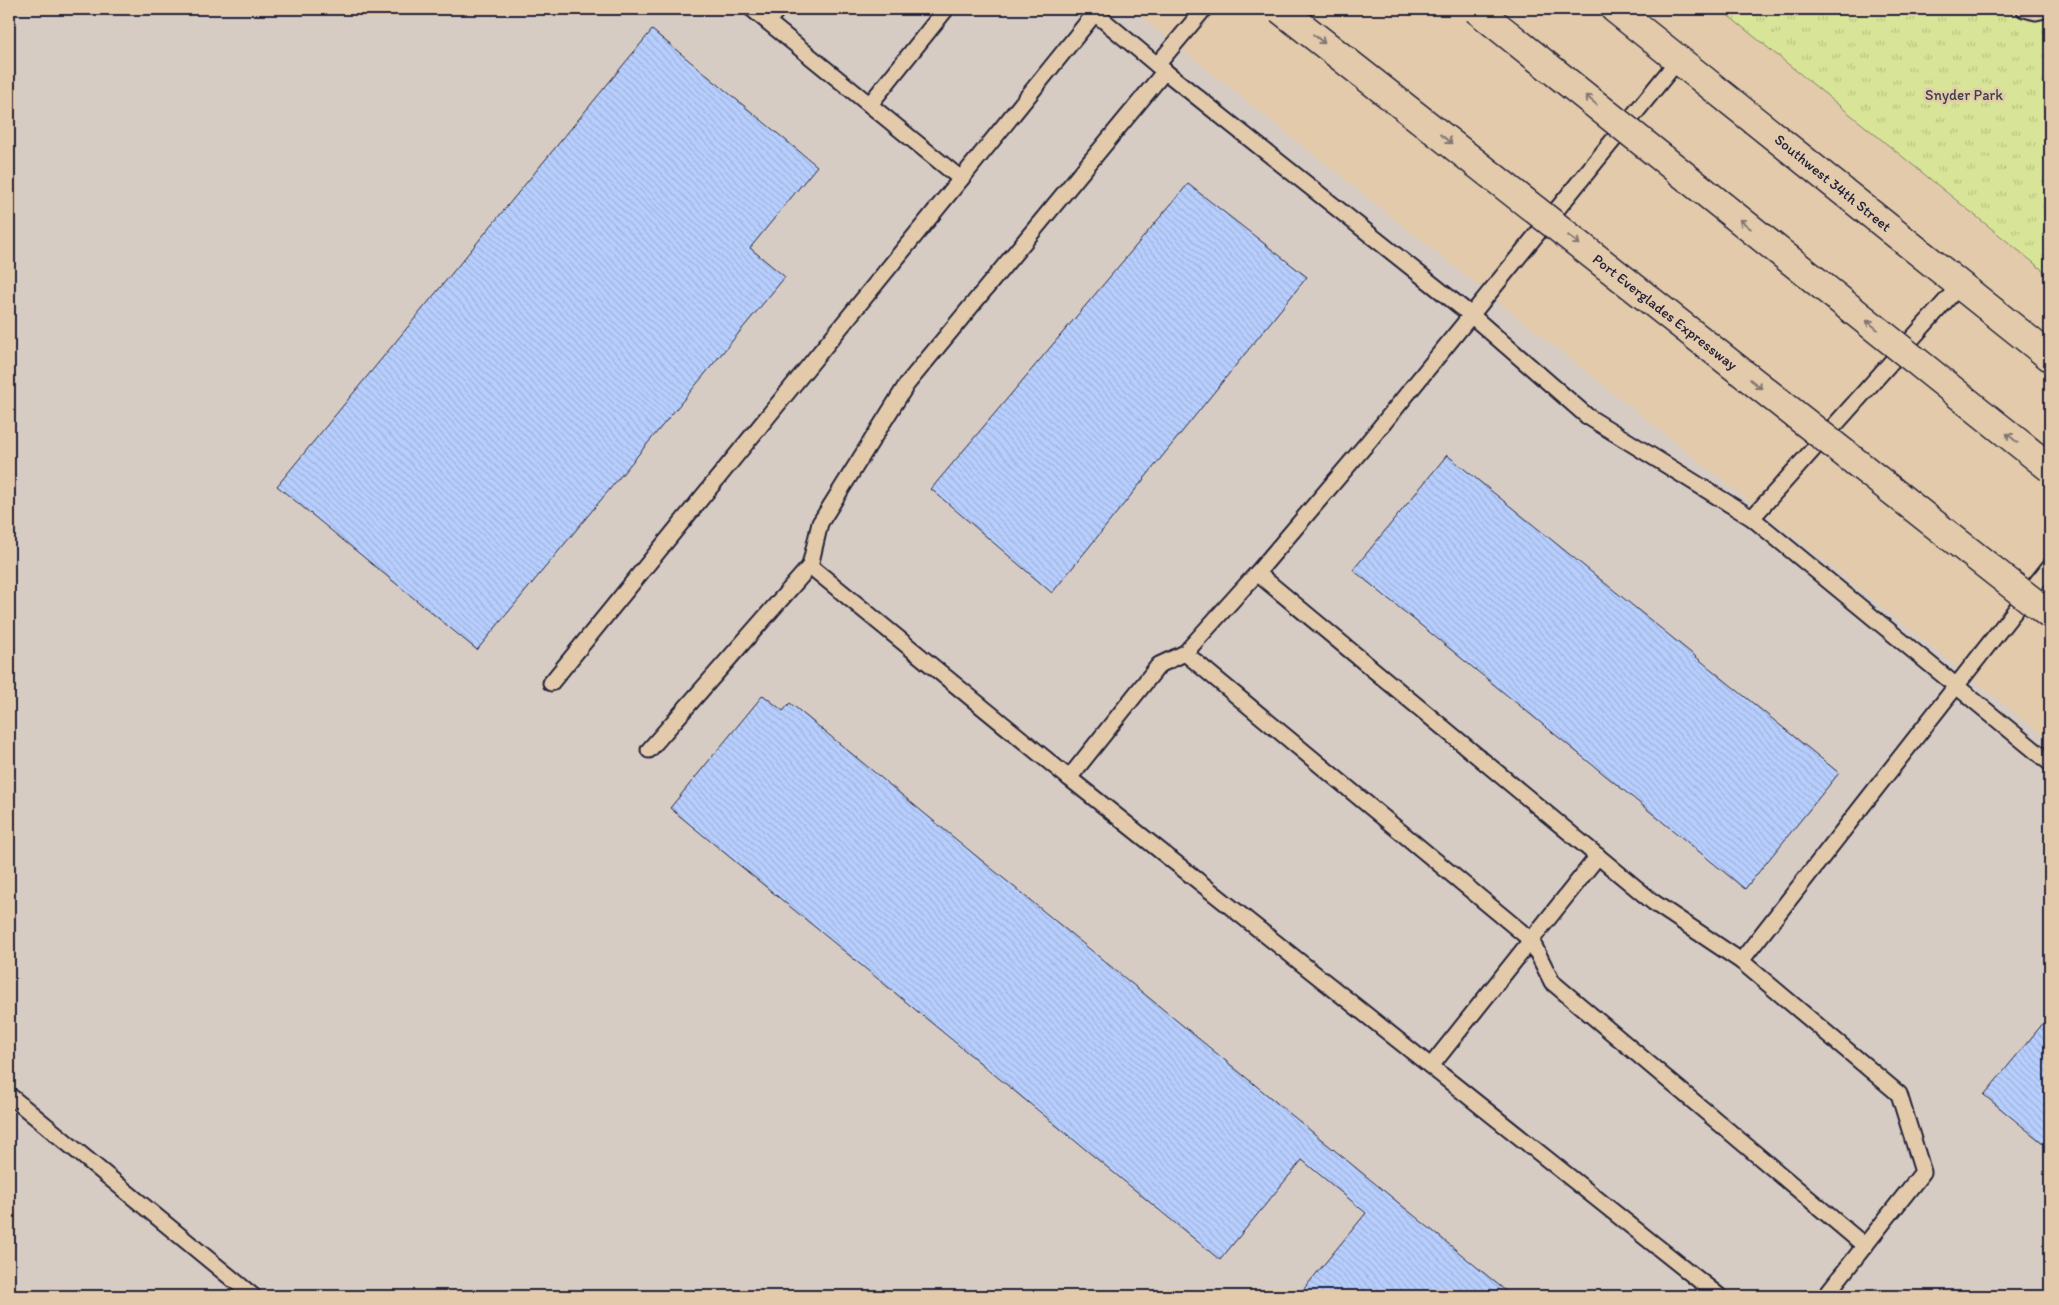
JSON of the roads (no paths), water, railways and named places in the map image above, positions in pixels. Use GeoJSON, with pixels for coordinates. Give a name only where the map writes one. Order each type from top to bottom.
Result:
{"type":"FeatureCollection","features":[{"type":"Feature","properties":{"kind":"main road","name":"Port Everglades Expressway"},"geometry":{"type":"LineString","coordinates":[[1280,9],[2050,615]]}},
{"type":"Feature","properties":{"kind":"main road"},"geometry":{"type":"LineString","coordinates":[[1476,9],[2050,468]]}},
{"type":"Feature","properties":{"kind":"main road","name":"Southwest 34th Street"},"geometry":{"type":"LineString","coordinates":[[1615,9],[2050,357]]}},
{"type":"Feature","properties":{"kind":"lane"},"geometry":{"type":"LineString","coordinates":[[752,9],[961,179]]}},
{"type":"Feature","properties":{"kind":"lane"},"geometry":{"type":"LineString","coordinates":[[768,21],[778,9]]}},
{"type":"Feature","properties":{"kind":"lane"},"geometry":{"type":"LineString","coordinates":[[870,104],[946,9]]}},
{"type":"Feature","properties":{"kind":"lane"},"geometry":{"type":"LineString","coordinates":[[649,750],[810,566],[820,523],[907,384],[1161,68],[1204,9]]}},
{"type":"Feature","properties":{"kind":"lane"},"geometry":{"type":"LineString","coordinates":[[2024,9],[2036,12],[2050,9]]}},
{"type":"Feature","properties":{"kind":"lane"},"geometry":{"type":"LineString","coordinates":[[551,683],[961,179],[1093,11],[1161,68],[1471,315],[1587,416],[1752,518],[1955,687],[2050,763]]}},
{"type":"Feature","properties":{"kind":"lane"},"geometry":{"type":"LineString","coordinates":[[1069,778],[1159,666],[1185,653],[1257,574],[1369,441],[1678,59]]}},
{"type":"Feature","properties":{"kind":"lane"},"geometry":{"type":"LineString","coordinates":[[1752,518],[1960,285]]}},
{"type":"Feature","properties":{"kind":"lane"},"geometry":{"type":"LineString","coordinates":[[810,566],[1069,778],[1719,1296]]}},
{"type":"Feature","properties":{"kind":"lane"},"geometry":{"type":"LineString","coordinates":[[1741,960],[2050,566]]}},
{"type":"Feature","properties":{"kind":"lane"},"geometry":{"type":"LineString","coordinates":[[1257,574],[1654,902],[1741,960],[1899,1094],[1923,1172],[1825,1296]]}},
{"type":"Feature","properties":{"kind":"lane"},"geometry":{"type":"LineString","coordinates":[[1185,653],[1531,940],[1552,982],[1864,1246]]}},
{"type":"Feature","properties":{"kind":"lane"},"geometry":{"type":"LineString","coordinates":[[1431,1066],[1598,856]]}},
{"type":"Feature","properties":{"kind":"lane"},"geometry":{"type":"LineString","coordinates":[[9,1095],[253,1296]]}},
{"type":"Feature","properties":{"kind":"park label","name":"Snyder Park"},"geometry":{"type":"Point","coordinates":[1964,95]}}]}
